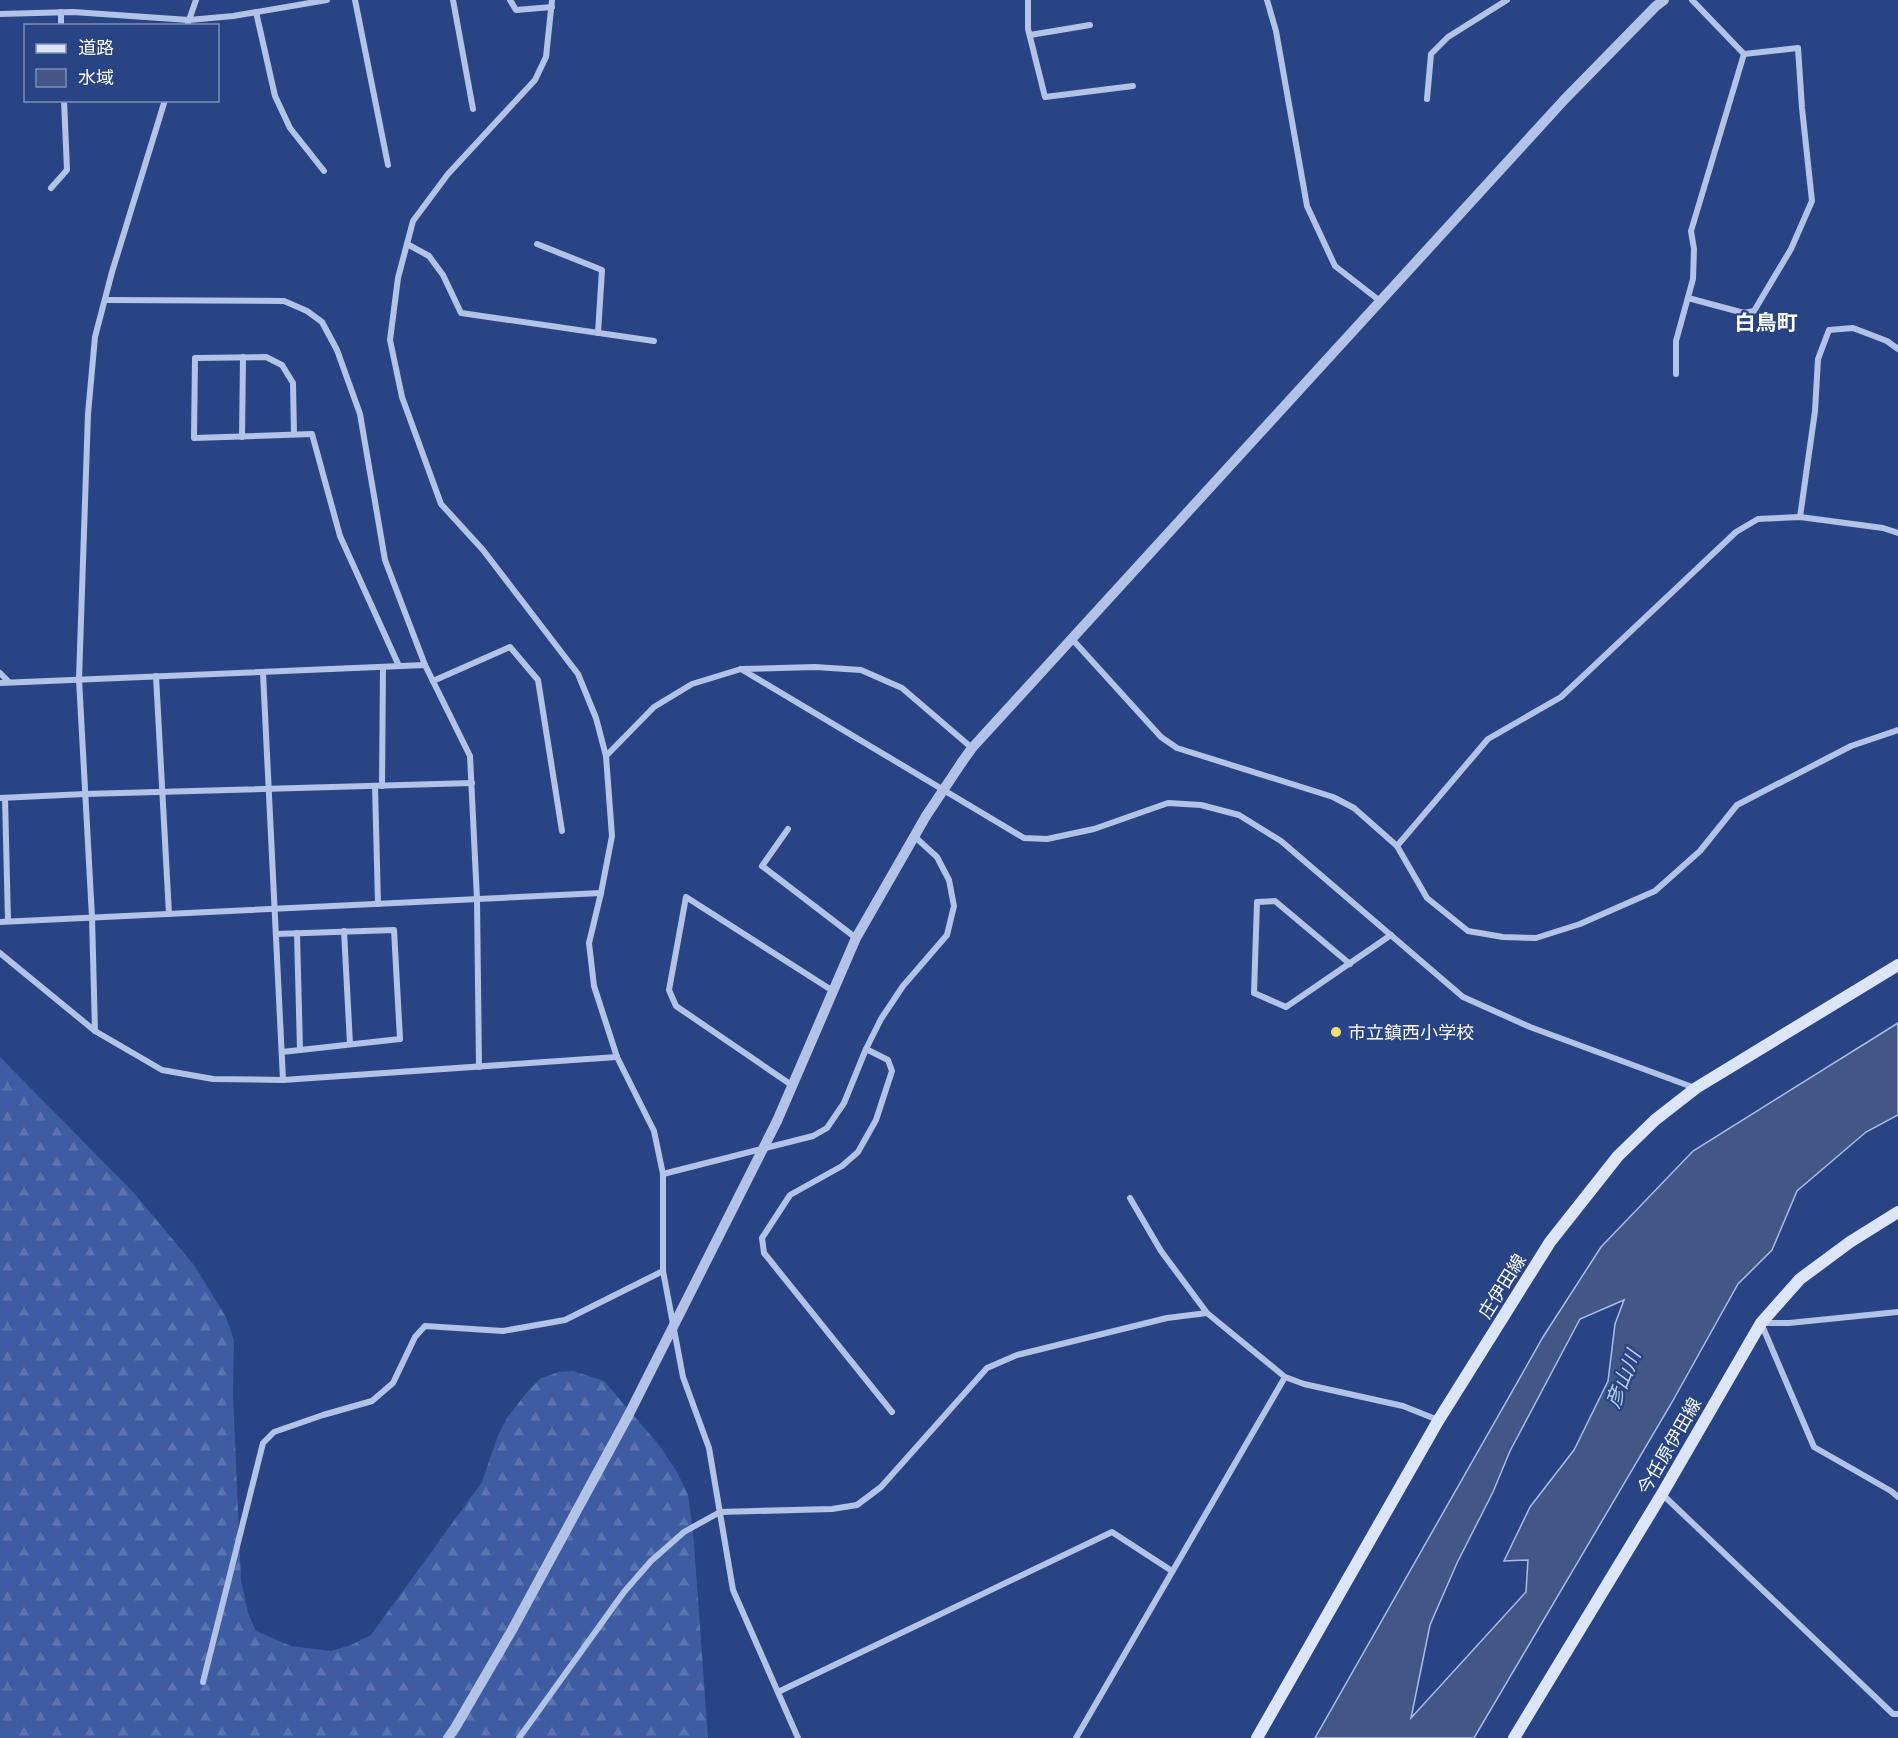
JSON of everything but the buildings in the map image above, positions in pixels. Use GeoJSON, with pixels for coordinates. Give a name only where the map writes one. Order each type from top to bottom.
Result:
{"type":"FeatureCollection","features":[{"type":"Feature","properties":{"kind":"main road","name":"庄伊田線"},"geometry":{"type":"LineString","coordinates":[[1257,1738],[1438,1421],[1550,1242],[1618,1155],[1655,1120],[1696,1088],[1898,965]]}},
{"type":"Feature","properties":{"kind":"main road","name":"今任原伊田線"},"geometry":{"type":"LineString","coordinates":[[1514,1738],[1662,1494],[1761,1323],[1800,1279],[1850,1242],[1898,1212]]}},
{"type":"Feature","properties":{"kind":"street"},"geometry":{"type":"LineString","coordinates":[[188,23],[196,0]]}},
{"type":"Feature","properties":{"kind":"street"},"geometry":{"type":"LineString","coordinates":[[0,14],[73,12],[188,23],[327,0]]}},
{"type":"Feature","properties":{"kind":"street"},"geometry":{"type":"LineString","coordinates":[[354,0],[388,165]]}},
{"type":"Feature","properties":{"kind":"street"},"geometry":{"type":"LineString","coordinates":[[453,0],[473,109]]}},
{"type":"Feature","properties":{"kind":"street"},"geometry":{"type":"LineString","coordinates":[[510,0],[516,10],[552,4],[546,57],[535,80],[448,174],[413,221],[398,278],[390,340],[402,397],[441,504],[483,550],[578,674],[596,718],[606,756],[612,836],[589,943],[594,986],[617,1057],[654,1131],[663,1174],[663,1271],[683,1377],[709,1448],[733,1590],[798,1738]]}},
{"type":"Feature","properties":{"kind":"street"},"geometry":{"type":"LineString","coordinates":[[1028,0],[1030,34],[1045,97],[1133,86]]}},
{"type":"Feature","properties":{"kind":"street"},"geometry":{"type":"LineString","coordinates":[[1267,0],[1276,31],[1307,206],[1335,266],[1380,301]]}},
{"type":"Feature","properties":{"kind":"street"},"geometry":{"type":"LineString","coordinates":[[1427,99],[1431,54],[1448,37],[1507,0]]}},
{"type":"Feature","properties":{"kind":"street"},"geometry":{"type":"LineString","coordinates":[[448,1738],[512,1630],[628,1416],[777,1121],[856,938],[926,816],[962,762],[972,748],[1564,100],[1664,0]]}},
{"type":"Feature","properties":{"kind":"street"},"geometry":{"type":"LineString","coordinates":[[1692,0],[1744,54]]}},
{"type":"Feature","properties":{"kind":"street"},"geometry":{"type":"LineString","coordinates":[[61,12],[61,24]]}},
{"type":"Feature","properties":{"kind":"street"},"geometry":{"type":"LineString","coordinates":[[256,12],[275,96],[290,128],[324,171]]}},
{"type":"Feature","properties":{"kind":"street"},"geometry":{"type":"LineString","coordinates":[[1030,34],[1090,25]]}},
{"type":"Feature","properties":{"kind":"street"},"geometry":{"type":"LineString","coordinates":[[1688,298],[1744,313],[1754,311],[1791,249],[1812,201],[1798,48],[1744,54]]}},
{"type":"Feature","properties":{"kind":"street"},"geometry":{"type":"LineString","coordinates":[[1676,374],[1676,341],[1693,279],[1694,249],[1691,231],[1744,54]]}},
{"type":"Feature","properties":{"kind":"street"},"geometry":{"type":"LineString","coordinates":[[51,188],[67,170],[64,102]]}},
{"type":"Feature","properties":{"kind":"street"},"geometry":{"type":"LineString","coordinates":[[95,1031],[92,917],[79,679],[88,414],[95,337],[164,102]]}},
{"type":"Feature","properties":{"kind":"street"},"geometry":{"type":"LineString","coordinates":[[537,243],[602,270],[598,333]]}},
{"type":"Feature","properties":{"kind":"street"},"geometry":{"type":"LineString","coordinates":[[407,244],[429,256],[443,275],[461,313],[654,340]]}},
{"type":"Feature","properties":{"kind":"street"},"geometry":{"type":"LineString","coordinates":[[105,300],[284,302],[307,311],[322,322],[337,350],[360,414],[384,560],[425,665],[470,756],[477,899],[479,1067]]}},
{"type":"Feature","properties":{"kind":"street"},"geometry":{"type":"LineString","coordinates":[[1800,518],[1815,411],[1818,359],[1829,330],[1853,328],[1887,341],[1898,349]]}},
{"type":"Feature","properties":{"kind":"street"},"geometry":{"type":"LineString","coordinates":[[242,437],[243,357]]}},
{"type":"Feature","properties":{"kind":"street"},"geometry":{"type":"LineString","coordinates":[[294,435],[293,383],[282,365],[266,357],[195,358],[194,438],[242,437],[294,435],[312,434],[340,536],[399,666]]}},
{"type":"Feature","properties":{"kind":"street"},"geometry":{"type":"LineString","coordinates":[[1397,846],[1488,739],[1561,697],[1737,531],[1758,519],[1800,518],[1883,528],[1898,533]]}},
{"type":"Feature","properties":{"kind":"street"},"geometry":{"type":"LineString","coordinates":[[1072,639],[1161,737],[1177,748],[1333,797],[1354,808],[1397,846],[1427,898],[1468,930],[1503,937],[1536,938],[1580,924],[1655,891],[1700,851],[1737,805],[1851,746],[1898,730]]}},
{"type":"Feature","properties":{"kind":"street"},"geometry":{"type":"LineString","coordinates":[[433,681],[510,647],[538,680],[562,831]]}},
{"type":"Feature","properties":{"kind":"street"},"geometry":{"type":"LineString","coordinates":[[0,682],[425,665]]}},
{"type":"Feature","properties":{"kind":"street"},"geometry":{"type":"LineString","coordinates":[[378,904],[383,667]]}},
{"type":"Feature","properties":{"kind":"street"},"geometry":{"type":"LineString","coordinates":[[606,756],[654,707],[692,684],[741,669],[815,667],[861,670],[902,688],[972,748]]}},
{"type":"Feature","properties":{"kind":"street"},"geometry":{"type":"LineString","coordinates":[[741,669],[1024,838],[1047,839],[1094,829],[1168,803],[1201,805],[1239,815],[1281,841],[1463,997],[1530,1027],[1696,1088]]}},
{"type":"Feature","properties":{"kind":"street"},"geometry":{"type":"LineString","coordinates":[[0,673],[8,681]]}},
{"type":"Feature","properties":{"kind":"street"},"geometry":{"type":"LineString","coordinates":[[263,673],[283,1080]]}},
{"type":"Feature","properties":{"kind":"street"},"geometry":{"type":"LineString","coordinates":[[156,676],[169,914]]}},
{"type":"Feature","properties":{"kind":"street"},"geometry":{"type":"LineString","coordinates":[[8,921],[3,798],[472,783]]}},
{"type":"Feature","properties":{"kind":"street"},"geometry":{"type":"LineString","coordinates":[[788,829],[762,866],[856,938]]}},
{"type":"Feature","properties":{"kind":"street"},"geometry":{"type":"LineString","coordinates":[[663,1174],[813,1136],[827,1128],[844,1103],[881,1019],[903,986],[947,934],[954,906],[950,880],[937,857],[914,836]]}},
{"type":"Feature","properties":{"kind":"street"},"geometry":{"type":"LineString","coordinates":[[0,921],[601,893]]}},
{"type":"Feature","properties":{"kind":"street"},"geometry":{"type":"LineString","coordinates":[[793,1086],[676,1006],[669,990],[686,897],[832,992]]}},
{"type":"Feature","properties":{"kind":"street"},"geometry":{"type":"LineString","coordinates":[[1350,964],[1275,901],[1257,902],[1254,993],[1286,1007],[1350,964],[1391,935]]}},
{"type":"Feature","properties":{"kind":"street"},"geometry":{"type":"LineString","coordinates":[[276,934],[394,930],[400,1039],[282,1052]]}},
{"type":"Feature","properties":{"kind":"street"},"geometry":{"type":"LineString","coordinates":[[344,932],[350,1044]]}},
{"type":"Feature","properties":{"kind":"street"},"geometry":{"type":"LineString","coordinates":[[297,933],[300,1050]]}},
{"type":"Feature","properties":{"kind":"street"},"geometry":{"type":"LineString","coordinates":[[0,953],[95,1031],[162,1070],[213,1079],[283,1080],[617,1057]]}},
{"type":"Feature","properties":{"kind":"street"},"geometry":{"type":"LineString","coordinates":[[866,1049],[888,1060],[892,1071],[876,1120],[858,1152],[842,1166],[790,1195],[762,1238],[764,1253],[892,1412]]}},
{"type":"Feature","properties":{"kind":"street"},"geometry":{"type":"LineString","coordinates":[[1131,1198],[1161,1251],[1207,1313],[1286,1377],[1304,1384],[1403,1406],[1438,1421]]}},
{"type":"Feature","properties":{"kind":"street"},"geometry":{"type":"LineString","coordinates":[[203,1682],[263,1443],[274,1432],[372,1401],[393,1383],[415,1337],[425,1326],[503,1331],[565,1320],[663,1271]]}},
{"type":"Feature","properties":{"kind":"street"},"geometry":{"type":"LineString","coordinates":[[1898,1312],[1789,1323],[1761,1323],[1814,1448],[1898,1497]]}},
{"type":"Feature","properties":{"kind":"street"},"geometry":{"type":"LineString","coordinates":[[519,1738],[624,1592],[651,1562],[684,1532],[720,1512],[832,1509],[857,1505],[881,1487],[987,1368],[1017,1354],[1167,1318],[1207,1313]]}},
{"type":"Feature","properties":{"kind":"street"},"geometry":{"type":"LineString","coordinates":[[1076,1738],[1286,1377]]}},
{"type":"Feature","properties":{"kind":"street"},"geometry":{"type":"LineString","coordinates":[[1662,1494],[1893,1714],[1898,1714]]}},
{"type":"Feature","properties":{"kind":"street"},"geometry":{"type":"LineString","coordinates":[[778,1692],[1112,1532],[1172,1571]]}},
{"type":"Feature","properties":{"kind":"green space"},"geometry":{"type":"Polygon","coordinates":[[[0,1057],[134,1193],[194,1265],[226,1317],[234,1340],[233,1394],[241,1580],[248,1613],[256,1631],[291,1646],[331,1651],[351,1645],[371,1635],[482,1482],[498,1435],[507,1418],[541,1378],[559,1372],[573,1371],[604,1381],[659,1445],[677,1472],[688,1495],[693,1531],[708,1738],[0,1738],[0,1057]]]}},
{"type":"Feature","properties":{"kind":"water","name":"彦山川"},"geometry":{"type":"Polygon","coordinates":[[[1898,1023],[1898,1115],[1866,1132],[1797,1191],[1772,1250],[1738,1284],[1671,1404],[1474,1738],[1315,1738],[1543,1337],[1601,1247],[1693,1151],[1898,1023]],[[1624,1300],[1580,1319],[1510,1451],[1430,1625],[1411,1718],[1526,1592],[1528,1560],[1504,1561],[1530,1507],[1574,1450],[1608,1381],[1615,1324],[1624,1300]]]}},
{"type":"Feature","properties":{"kind":"place","name":"市立鎮西小学校"},"geometry":{"type":"Point","coordinates":[1336,1032]}},
{"type":"Feature","properties":{"kind":"district","name":"白鳥町"},"geometry":{"type":"Point","coordinates":[1766,322]}}]}
